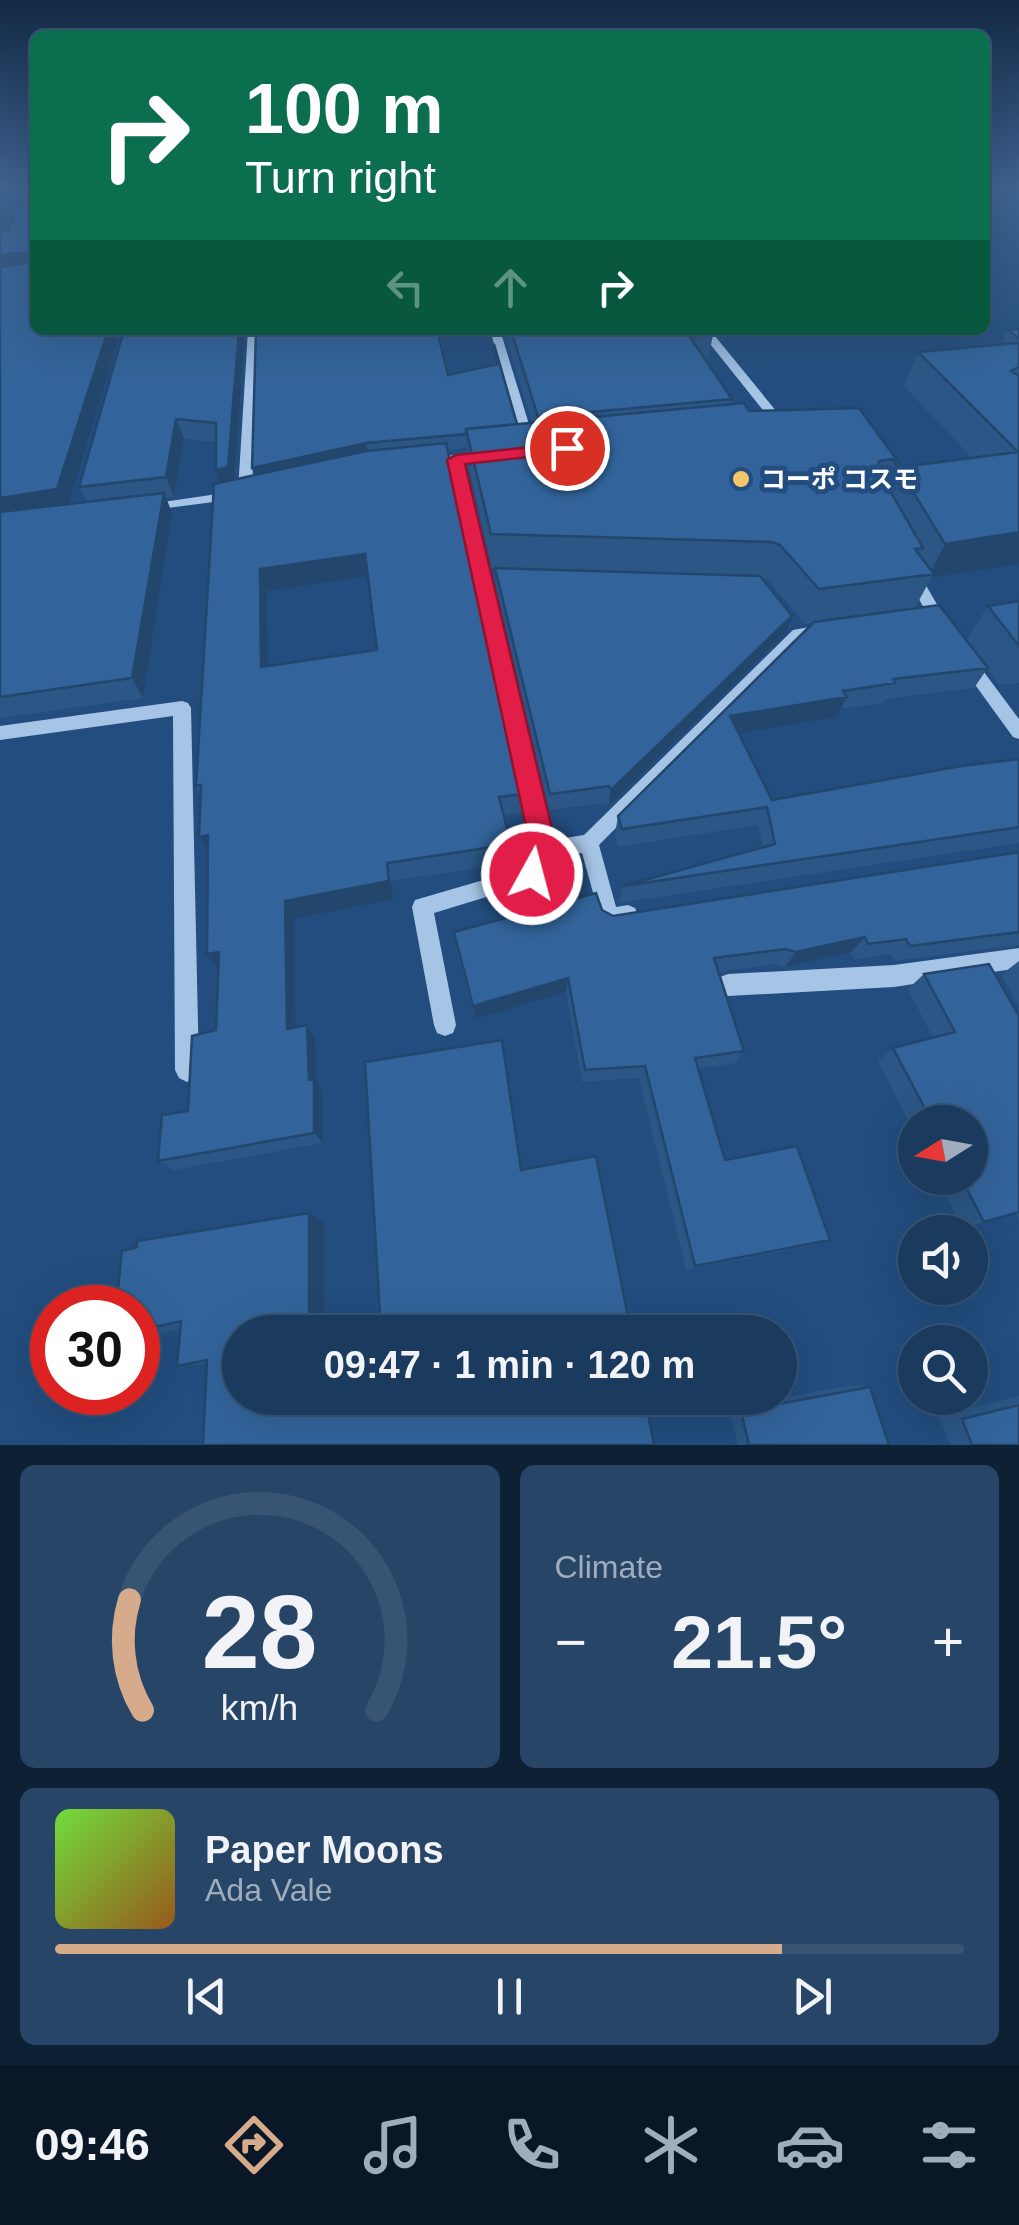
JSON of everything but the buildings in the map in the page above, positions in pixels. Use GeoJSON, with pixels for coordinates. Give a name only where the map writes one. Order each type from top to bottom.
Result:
{"type":"FeatureCollection","features":[{"type":"Feature","properties":{"kind":"street"},"geometry":{"type":"LineString","coordinates":[[246,492],[253,335]]}},
{"type":"Feature","properties":{"kind":"street"},"geometry":{"type":"LineString","coordinates":[[497,335],[532,452]]}},
{"type":"Feature","properties":{"kind":"street"},"geometry":{"type":"LineString","coordinates":[[708,335],[782,426],[762,428]]}},
{"type":"Feature","properties":{"kind":"street"},"geometry":{"type":"LineString","coordinates":[[421,462],[551,450]]}},
{"type":"Feature","properties":{"kind":"street"},"geometry":{"type":"LineString","coordinates":[[445,1025],[422,907],[532,874],[544,850],[456,460]]}},
{"type":"Feature","properties":{"kind":"street"},"geometry":{"type":"LineString","coordinates":[[132,510],[263,489]]}},
{"type":"Feature","properties":{"kind":"street"},"geometry":{"type":"LineString","coordinates":[[908,566],[934,616],[1019,732]]}},
{"type":"Feature","properties":{"kind":"street"},"geometry":{"type":"LineString","coordinates":[[481,577],[501,577]]}},
{"type":"Feature","properties":{"kind":"street"},"geometry":{"type":"LineString","coordinates":[[914,618],[934,616]]}},
{"type":"Feature","properties":{"kind":"street"},"geometry":{"type":"LineString","coordinates":[[544,850],[589,843],[794,628],[837,629]]}},
{"type":"Feature","properties":{"kind":"street"},"geometry":{"type":"LineString","coordinates":[[0,733],[182,708],[186,1070]]}},
{"type":"Feature","properties":{"kind":"street"},"geometry":{"type":"LineString","coordinates":[[589,843],[609,918],[648,912]]}},
{"type":"Feature","properties":{"kind":"street"},"geometry":{"type":"LineString","coordinates":[[728,985],[894,976],[1019,958]]}},
{"type":"Feature","properties":{"kind":"street"},"geometry":{"type":"LineString","coordinates":[[979,964],[995,992]]}},
{"type":"Feature","properties":{"kind":"place","name":"コーポ コスモ"},"geometry":{"type":"Point","coordinates":[741,479]}},
{"type":"Feature","properties":{"kind":"route"},"geometry":{"type":"LineString","coordinates":[[532,874],[544,850],[456,460],[567,448]]}}]}
